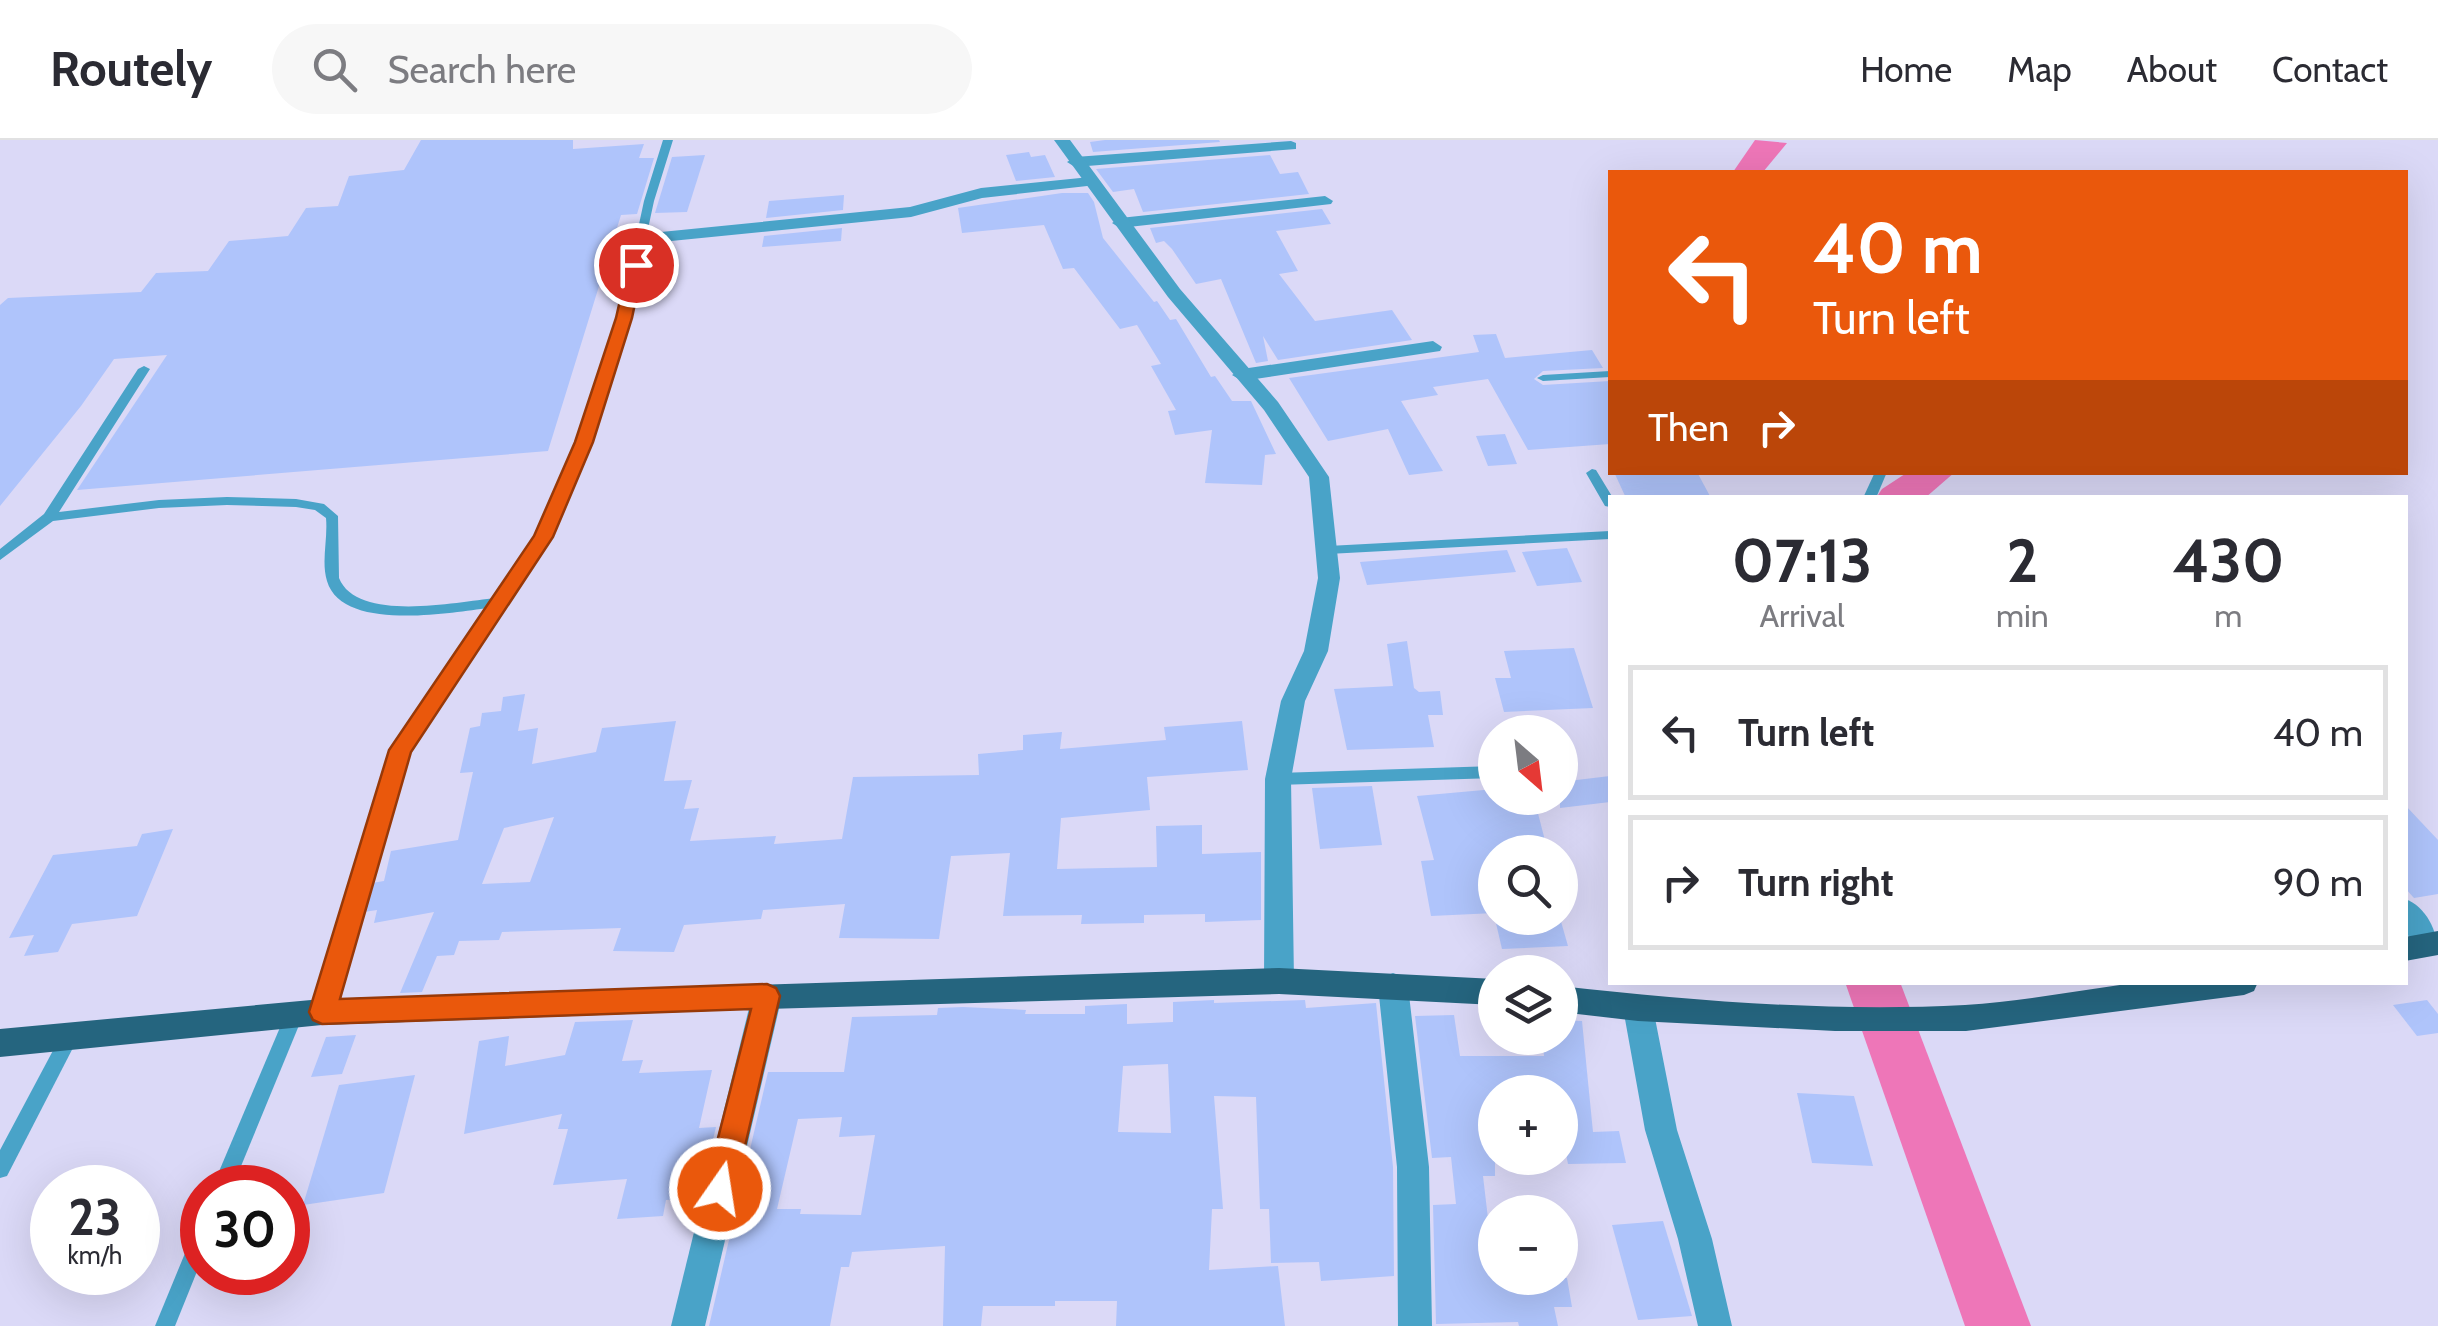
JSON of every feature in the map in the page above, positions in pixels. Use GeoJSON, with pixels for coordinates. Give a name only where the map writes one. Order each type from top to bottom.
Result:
{"type":"FeatureCollection","features":[{"type":"Feature","properties":{"kind":"main road"},"geometry":{"type":"LineString","coordinates":[[0,1043],[293,1018],[322,1012],[767,996],[1279,981],[1478,991]]}},
{"type":"Feature","properties":{"kind":"main road"},"geometry":{"type":"LineString","coordinates":[[1578,1001],[1835,1018],[1966,1018],[2221,985]]}},
{"type":"Feature","properties":{"kind":"street"},"geometry":{"type":"LineString","coordinates":[[1062,140],[1120,223],[1282,422],[1319,477],[1328,550],[1325,613],[1316,651],[1293,701],[1278,780],[1279,981]]}},
{"type":"Feature","properties":{"kind":"street"},"geometry":{"type":"LineString","coordinates":[[1075,162],[1291,146]]}},
{"type":"Feature","properties":{"kind":"street"},"geometry":{"type":"LineString","coordinates":[[641,239],[880,216],[982,193],[1090,182]]}},
{"type":"Feature","properties":{"kind":"street"},"geometry":{"type":"LineString","coordinates":[[1120,223],[1325,201]]}},
{"type":"Feature","properties":{"kind":"street"},"geometry":{"type":"LineString","coordinates":[[1242,374],[1433,347]]}},
{"type":"Feature","properties":{"kind":"street"},"geometry":{"type":"LineString","coordinates":[[2408,917],[2424,945]]}},
{"type":"Feature","properties":{"kind":"street"},"geometry":{"type":"LineString","coordinates":[[1393,986],[1413,1168],[1416,1326]]}},
{"type":"Feature","properties":{"kind":"street"},"geometry":{"type":"LineString","coordinates":[[688,1326],[767,996]]}},
{"type":"Feature","properties":{"kind":"street"},"geometry":{"type":"LineString","coordinates":[[1638,1008],[1660,1130],[1695,1239],[1715,1326]]}},
{"type":"Feature","properties":{"kind":"lane"},"geometry":{"type":"LineString","coordinates":[[322,1012],[400,750],[543,537],[584,442],[624,318],[668,140]]}},
{"type":"Feature","properties":{"kind":"lane"},"geometry":{"type":"LineString","coordinates":[[0,556],[49,516],[144,369]]}},
{"type":"Feature","properties":{"kind":"lane"},"geometry":{"type":"LineString","coordinates":[[1543,378],[1608,374]]}},
{"type":"Feature","properties":{"kind":"lane"},"geometry":{"type":"LineString","coordinates":[[1592,473],[1608,499]]}},
{"type":"Feature","properties":{"kind":"lane"},"geometry":{"type":"LineString","coordinates":[[49,516],[227,501],[319,507],[332,516],[335,532],[331,571],[336,590],[356,605],[377,612],[500,602]]}},
{"type":"Feature","properties":{"kind":"lane"},"geometry":{"type":"LineString","coordinates":[[1328,550],[1608,535]]}},
{"type":"Feature","properties":{"kind":"lane"},"geometry":{"type":"LineString","coordinates":[[1278,780],[1478,773]]}},
{"type":"Feature","properties":{"kind":"lane"},"geometry":{"type":"LineString","coordinates":[[232,1165],[293,1018]]}},
{"type":"Feature","properties":{"kind":"lane"},"geometry":{"type":"LineString","coordinates":[[0,1170],[71,1034]]}},
{"type":"Feature","properties":{"kind":"lane"},"geometry":{"type":"LineString","coordinates":[[165,1326],[180,1290]]}},
{"type":"Feature","properties":{"kind":"building"},"geometry":{"type":"Polygon","coordinates":[[[421,140],[573,140],[573,149],[644,144],[639,158],[654,158],[637,214],[621,215],[548,451],[77,490],[167,355],[114,359],[0,506],[0,305],[8,298],[141,292],[156,273],[208,271],[229,241],[288,236],[306,208],[338,206],[349,176],[404,170],[421,140]]]}},
{"type":"Feature","properties":{"kind":"building"},"geometry":{"type":"Polygon","coordinates":[[[1090,142],[1220,142],[1093,152],[1090,142]]]}},
{"type":"Feature","properties":{"kind":"building"},"geometry":{"type":"Polygon","coordinates":[[[1029,152],[1031,157],[1045,155],[1055,177],[1016,181],[1006,155],[1029,152]]]}},
{"type":"Feature","properties":{"kind":"building"},"geometry":{"type":"Polygon","coordinates":[[[705,155],[687,212],[655,213],[672,157],[705,155]]]}},
{"type":"Feature","properties":{"kind":"building"},"geometry":{"type":"Polygon","coordinates":[[[1270,155],[1280,174],[1298,172],[1309,194],[1143,212],[1134,189],[1113,192],[1096,169],[1270,155]]]}},
{"type":"Feature","properties":{"kind":"building"},"geometry":{"type":"Polygon","coordinates":[[[1088,193],[1103,238],[1170,320],[1176,319],[1211,377],[1215,376],[1232,401],[1251,401],[1276,454],[1265,455],[1262,485],[1205,483],[1212,430],[1175,435],[1168,411],[1176,410],[1151,366],[1161,364],[1137,325],[1120,329],[1074,268],[1063,269],[1044,225],[962,233],[958,208],[1088,193]]]}},
{"type":"Feature","properties":{"kind":"building"},"geometry":{"type":"Polygon","coordinates":[[[844,195],[843,210],[766,218],[769,201],[844,195]]]}},
{"type":"Feature","properties":{"kind":"building"},"geometry":{"type":"Polygon","coordinates":[[[1322,209],[1331,224],[1276,231],[1298,271],[1279,274],[1315,321],[1392,310],[1412,340],[1278,360],[1263,336],[1268,361],[1256,363],[1221,279],[1196,284],[1172,249],[1164,241],[1156,243],[1150,228],[1322,209]]]}},
{"type":"Feature","properties":{"kind":"building"},"geometry":{"type":"Polygon","coordinates":[[[842,228],[841,241],[762,247],[764,236],[842,228]]]}},
{"type":"Feature","properties":{"kind":"building"},"geometry":{"type":"Polygon","coordinates":[[[1496,334],[1505,358],[1592,350],[1603,368],[1543,371],[1534,379],[1543,385],[1608,381],[1608,444],[1528,450],[1488,379],[1433,387],[1438,395],[1401,401],[1443,471],[1409,475],[1388,429],[1328,441],[1289,378],[1479,352],[1473,335],[1496,334]]]}},
{"type":"Feature","properties":{"kind":"building"},"geometry":{"type":"Polygon","coordinates":[[[1505,434],[1517,464],[1488,466],[1476,436],[1505,434]]]}},
{"type":"Feature","properties":{"kind":"building"},"geometry":{"type":"Polygon","coordinates":[[[1615,475],[1699,475],[1709,495],[1625,495],[1615,475]]]}},
{"type":"Feature","properties":{"kind":"building"},"geometry":{"type":"Polygon","coordinates":[[[1567,548],[1582,582],[1537,586],[1522,552],[1567,548]]]}},
{"type":"Feature","properties":{"kind":"building"},"geometry":{"type":"Polygon","coordinates":[[[1507,550],[1516,572],[1367,585],[1360,562],[1507,550]]]}},
{"type":"Feature","properties":{"kind":"building"},"geometry":{"type":"Polygon","coordinates":[[[1407,641],[1414,688],[1419,692],[1440,691],[1443,715],[1428,715],[1434,747],[1347,750],[1334,689],[1393,686],[1387,644],[1407,641]]]}},
{"type":"Feature","properties":{"kind":"building"},"geometry":{"type":"Polygon","coordinates":[[[1574,648],[1593,708],[1504,712],[1495,678],[1511,678],[1504,651],[1574,648]]]}},
{"type":"Feature","properties":{"kind":"building"},"geometry":{"type":"Polygon","coordinates":[[[525,694],[518,731],[538,728],[532,764],[596,752],[602,728],[676,721],[664,781],[692,780],[684,809],[699,808],[690,841],[776,836],[774,844],[842,839],[853,777],[979,775],[978,754],[1023,750],[1023,735],[1062,732],[1060,749],[1166,740],[1164,727],[1242,721],[1248,770],[1147,777],[1150,810],[1061,818],[1057,869],[1157,867],[1156,826],[1202,825],[1202,854],[1261,852],[1261,920],[1205,922],[1205,914],[1144,915],[1144,923],[1081,924],[1082,915],[1003,916],[1010,853],[951,856],[939,939],[839,938],[845,904],[763,910],[761,919],[684,925],[674,952],[613,951],[621,928],[502,932],[499,940],[459,941],[454,955],[437,956],[422,992],[400,993],[434,912],[374,923],[377,910],[364,912],[372,883],[384,881],[391,851],[458,840],[473,772],[460,773],[470,728],[480,726],[482,713],[501,711],[503,697],[525,694]],[[554,817],[504,828],[482,884],[530,882],[554,817]]]}},
{"type":"Feature","properties":{"kind":"building"},"geometry":{"type":"Polygon","coordinates":[[[1608,776],[1608,802],[1578,806],[1578,780],[1608,776]]]}},
{"type":"Feature","properties":{"kind":"building"},"geometry":{"type":"Polygon","coordinates":[[[1372,786],[1382,845],[1320,849],[1312,788],[1372,786]]]}},
{"type":"Feature","properties":{"kind":"building"},"geometry":{"type":"Polygon","coordinates":[[[1478,791],[1478,815],[1538,815],[1544,835],[1478,835],[1478,914],[1431,916],[1421,861],[1434,860],[1417,796],[1478,791]]]}},
{"type":"Feature","properties":{"kind":"building"},"geometry":{"type":"Polygon","coordinates":[[[2408,808],[2438,840],[2438,894],[2414,898],[2408,891],[2408,808]]]}},
{"type":"Feature","properties":{"kind":"building"},"geometry":{"type":"Polygon","coordinates":[[[173,829],[137,916],[72,924],[58,952],[24,956],[34,935],[9,938],[53,855],[137,846],[142,834],[173,829]]]}},
{"type":"Feature","properties":{"kind":"building"},"geometry":{"type":"Polygon","coordinates":[[[1499,935],[1565,935],[1568,946],[1502,949],[1499,935]]]}},
{"type":"Feature","properties":{"kind":"building"},"geometry":{"type":"Polygon","coordinates":[[[1305,1000],[1306,1008],[1376,1003],[1393,1167],[1394,1276],[1321,1281],[1319,1262],[1271,1263],[1269,1209],[1260,1209],[1256,1097],[1214,1096],[1223,1209],[1212,1209],[1209,1270],[1278,1266],[1285,1326],[1116,1326],[1117,1301],[1055,1301],[1055,1306],[983,1306],[981,1326],[943,1326],[945,1246],[852,1252],[849,1267],[841,1267],[830,1326],[709,1326],[768,1072],[844,1072],[852,1017],[937,1015],[938,1008],[963,1007],[1026,1010],[1025,1014],[1085,1014],[1085,1006],[1127,1004],[1127,1024],[1173,1022],[1173,1002],[1305,1000]],[[1168,1064],[1123,1066],[1118,1132],[1171,1133],[1168,1064]],[[842,1117],[798,1119],[777,1209],[801,1209],[800,1214],[861,1215],[875,1135],[839,1137],[842,1117]]]}},
{"type":"Feature","properties":{"kind":"building"},"geometry":{"type":"Polygon","coordinates":[[[2427,1000],[2438,1014],[2438,1033],[2417,1036],[2393,1005],[2427,1000]]]}},
{"type":"Feature","properties":{"kind":"building"},"geometry":{"type":"Polygon","coordinates":[[[1454,1015],[1460,1056],[1578,1055],[1578,1021],[1582,1021],[1593,1132],[1619,1131],[1626,1163],[1578,1164],[1578,1075],[1478,1075],[1478,1175],[1495,1176],[1483,1176],[1485,1195],[1478,1195],[1478,1295],[1570,1295],[1572,1307],[1554,1307],[1558,1326],[1519,1326],[1518,1322],[1436,1324],[1433,1205],[1456,1204],[1451,1157],[1432,1158],[1415,1016],[1454,1015]]]}},
{"type":"Feature","properties":{"kind":"building"},"geometry":{"type":"Polygon","coordinates":[[[633,1020],[622,1061],[643,1060],[639,1073],[712,1070],[699,1128],[716,1127],[699,1198],[666,1200],[663,1216],[617,1219],[627,1179],[553,1185],[568,1129],[558,1129],[562,1114],[464,1134],[479,1041],[509,1036],[505,1066],[565,1055],[575,1022],[633,1020]]]}},
{"type":"Feature","properties":{"kind":"building"},"geometry":{"type":"Polygon","coordinates":[[[356,1035],[342,1074],[311,1077],[326,1037],[356,1035]]]}},
{"type":"Feature","properties":{"kind":"building"},"geometry":{"type":"Polygon","coordinates":[[[415,1075],[384,1193],[310,1204],[310,1182],[339,1085],[415,1075]]]}},
{"type":"Feature","properties":{"kind":"building"},"geometry":{"type":"Polygon","coordinates":[[[1797,1093],[1854,1096],[1873,1166],[1812,1163],[1797,1093]]]}},
{"type":"Feature","properties":{"kind":"building"},"geometry":{"type":"Polygon","coordinates":[[[1663,1221],[1692,1316],[1638,1320],[1612,1225],[1663,1221]]]}},
{"type":"Feature","properties":{"kind":"waterway"},"geometry":{"type":"LineString","coordinates":[[1750,170],[1772,143],[1770,140]]}},
{"type":"Feature","properties":{"kind":"waterway"},"geometry":{"type":"LineString","coordinates":[[1901,495],[1931,475]]}},
{"type":"Feature","properties":{"kind":"waterway"},"geometry":{"type":"LineString","coordinates":[[1873,985],[1998,1326]]}},
{"type":"Feature","properties":{"kind":"route"},"geometry":{"type":"LineString","coordinates":[[636,265],[624,318],[584,442],[543,537],[400,750],[322,1012],[767,996],[720,1189]]}}]}
